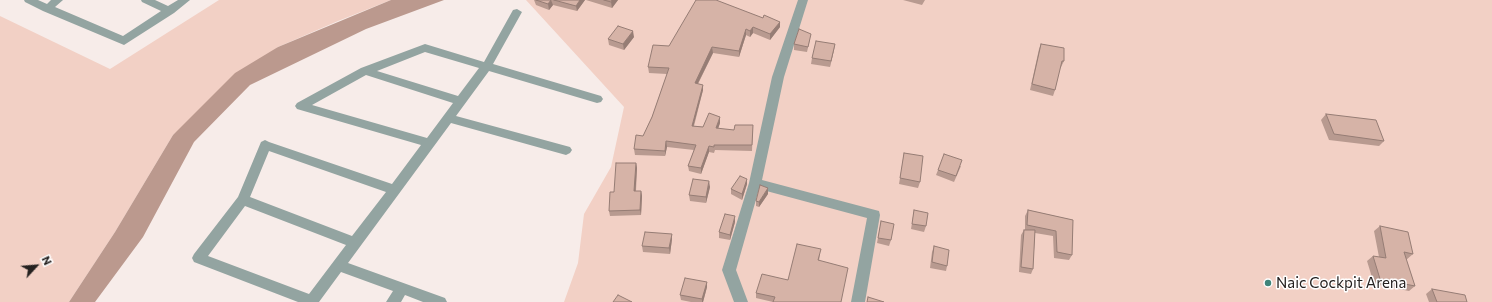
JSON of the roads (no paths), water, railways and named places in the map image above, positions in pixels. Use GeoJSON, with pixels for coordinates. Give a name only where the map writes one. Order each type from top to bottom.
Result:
{"type":"FeatureCollection","features":[{"type":"Feature","properties":{"kind":"street"},"geometry":{"type":"LineString","coordinates":[[29,0],[124,41],[185,0]]}},
{"type":"Feature","properties":{"kind":"street"},"geometry":{"type":"LineString","coordinates":[[47,9],[58,0]]}},
{"type":"Feature","properties":{"kind":"street"},"geometry":{"type":"LineString","coordinates":[[146,0],[170,11]]}},
{"type":"Feature","properties":{"kind":"street"},"geometry":{"type":"LineString","coordinates":[[741,302],[729,270],[755,183],[778,77],[803,0]]}},
{"type":"Feature","properties":{"kind":"street"},"geometry":{"type":"LineString","coordinates":[[395,190],[264,145],[243,200],[199,258],[312,302],[487,66],[517,12]]}},
{"type":"Feature","properties":{"kind":"street"},"geometry":{"type":"LineString","coordinates":[[430,143],[301,106],[365,70],[424,48],[597,99]]}},
{"type":"Feature","properties":{"kind":"street"},"geometry":{"type":"LineString","coordinates":[[365,70],[461,101]]}},
{"type":"Feature","properties":{"kind":"street"},"geometry":{"type":"LineString","coordinates":[[448,118],[566,150]]}},
{"type":"Feature","properties":{"kind":"street"},"geometry":{"type":"LineString","coordinates":[[755,183],[874,216],[858,302]]}},
{"type":"Feature","properties":{"kind":"street"},"geometry":{"type":"LineString","coordinates":[[243,200],[355,243]]}},
{"type":"Feature","properties":{"kind":"street"},"geometry":{"type":"LineString","coordinates":[[339,265],[440,302]]}},
{"type":"Feature","properties":{"kind":"street"},"geometry":{"type":"LineString","coordinates":[[393,302],[402,288]]}},
{"type":"Feature","properties":{"kind":"place","name":"Naic Cockpit Arena"},"geometry":{"type":"Point","coordinates":[1268,283]}}]}
